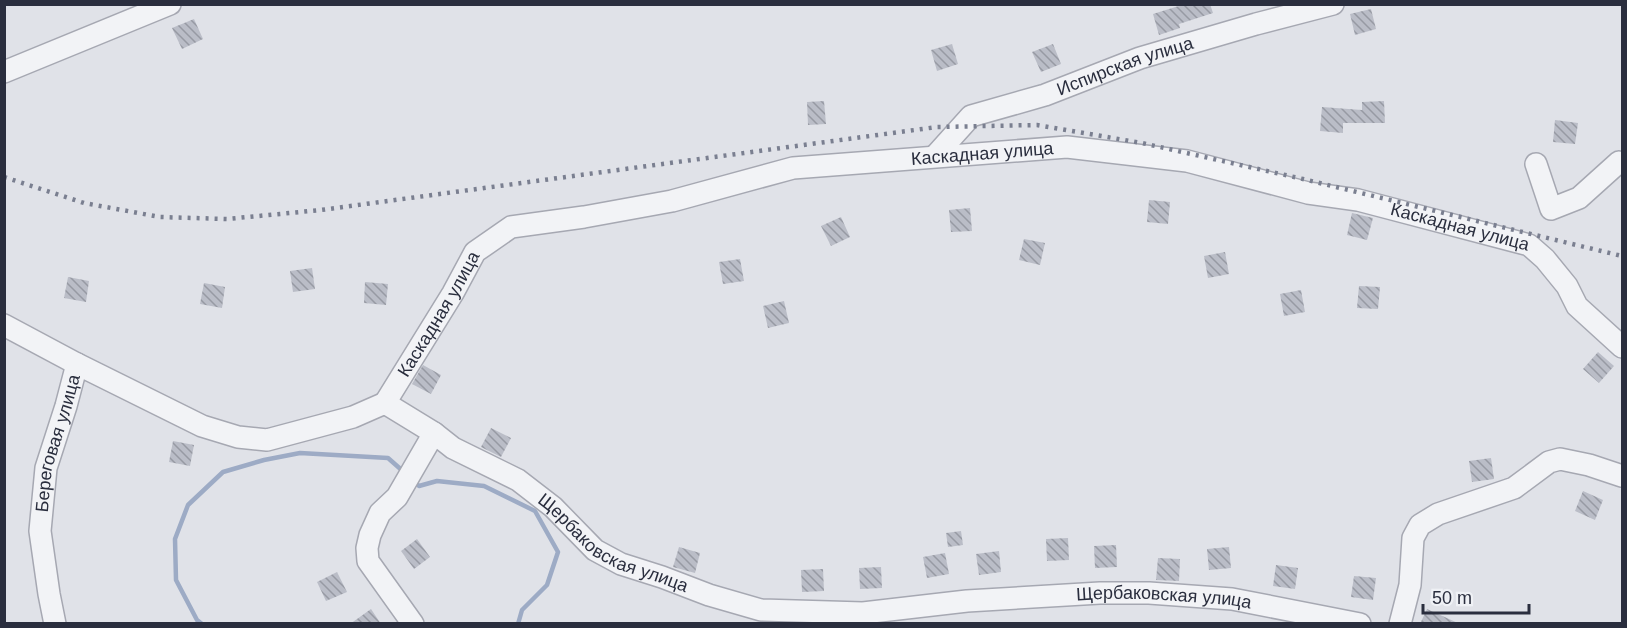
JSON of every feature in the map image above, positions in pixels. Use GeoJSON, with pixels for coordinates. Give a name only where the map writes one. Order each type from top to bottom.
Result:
{"type":"FeatureCollection","features":[{"type":"Feature","properties":{"kind":"street"},"geometry":{"type":"LineString","coordinates":[[4,72],[170,4]]}},
{"type":"Feature","properties":{"kind":"street","name":"Испирская улица"},"geometry":{"type":"LineString","coordinates":[[935,156],[971,116],[1045,95],[1140,58],[1333,4]]}},
{"type":"Feature","properties":{"kind":"street","name":"Каскадная улица"},"geometry":{"type":"LineString","coordinates":[[385,403],[453,293],[475,252],[511,227],[672,201],[793,168],[1067,147],[1187,161],[1308,193],[1358,200],[1529,245],[1545,259],[1567,286],[1576,306],[1623,347]]}},
{"type":"Feature","properties":{"kind":"street"},"geometry":{"type":"LineString","coordinates":[[1536,164],[1551,209],[1579,198],[1618,162],[1623,162]]}},
{"type":"Feature","properties":{"kind":"street"},"geometry":{"type":"LineString","coordinates":[[4,324],[77,364]]}},
{"type":"Feature","properties":{"kind":"street","name":"Береговая улица"},"geometry":{"type":"LineString","coordinates":[[55,624],[48,594],[40,531],[46,468],[77,364],[202,426],[238,437],[267,440],[353,417],[385,403]]}},
{"type":"Feature","properties":{"kind":"street","name":"Щербаковская улица"},"geometry":{"type":"LineString","coordinates":[[385,403],[435,433],[453,448],[518,480],[553,507],[595,550],[621,564],[720,598],[785,617],[863,613],[966,601],[1100,593],[1190,595],[1232,599],[1360,624]]}},
{"type":"Feature","properties":{"kind":"street"},"geometry":{"type":"LineString","coordinates":[[413,624],[368,561],[367,548],[380,513],[397,497],[435,433]]}},
{"type":"Feature","properties":{"kind":"street"},"geometry":{"type":"LineString","coordinates":[[1400,624],[1410,585],[1413,538],[1420,525],[1438,514],[1514,488],[1549,462],[1560,459],[1623,476]]}},
{"type":"Feature","properties":{"kind":"street","name":"Щербаковская улица"},"geometry":{"type":"LineString","coordinates":[[897,624],[966,601]]}},
{"type":"Feature","properties":{"kind":"building"},"geometry":{"type":"Polygon","coordinates":[[[1185,4],[1210,4],[1213,13],[1179,24],[1180,28],[1159,35],[1153,14],[1185,4]]]}},
{"type":"Feature","properties":{"kind":"building"},"geometry":{"type":"Polygon","coordinates":[[[1371,9],[1376,29],[1355,35],[1350,14],[1371,9]]]}},
{"type":"Feature","properties":{"kind":"building"},"geometry":{"type":"Polygon","coordinates":[[[194,19],[203,39],[182,49],[172,28],[194,19]]]}},
{"type":"Feature","properties":{"kind":"building"},"geometry":{"type":"Polygon","coordinates":[[[952,44],[958,64],[937,71],[931,50],[952,44]]]}},
{"type":"Feature","properties":{"kind":"building"},"geometry":{"type":"Polygon","coordinates":[[[1053,44],[1061,64],[1041,72],[1032,52],[1053,44]]]}},
{"type":"Feature","properties":{"kind":"building"},"geometry":{"type":"Polygon","coordinates":[[[824,101],[826,124],[808,125],[807,102],[824,101]]]}},
{"type":"Feature","properties":{"kind":"building"},"geometry":{"type":"Polygon","coordinates":[[[1384,101],[1385,123],[1343,123],[1343,133],[1320,131],[1322,107],[1362,110],[1362,102],[1384,101]]]}},
{"type":"Feature","properties":{"kind":"building"},"geometry":{"type":"Polygon","coordinates":[[[1555,120],[1578,123],[1575,144],[1553,142],[1555,120]]]}},
{"type":"Feature","properties":{"kind":"building"},"geometry":{"type":"Polygon","coordinates":[[[1149,200],[1170,202],[1168,224],[1147,222],[1149,200]]]}},
{"type":"Feature","properties":{"kind":"building"},"geometry":{"type":"Polygon","coordinates":[[[970,208],[972,231],[951,232],[949,210],[970,208]]]}},
{"type":"Feature","properties":{"kind":"building"},"geometry":{"type":"Polygon","coordinates":[[[1352,213],[1373,218],[1367,240],[1347,235],[1352,213]]]}},
{"type":"Feature","properties":{"kind":"building"},"geometry":{"type":"Polygon","coordinates":[[[841,217],[850,237],[831,246],[821,226],[841,217]]]}},
{"type":"Feature","properties":{"kind":"building"},"geometry":{"type":"Polygon","coordinates":[[[1024,239],[1045,243],[1040,265],[1019,260],[1024,239]]]}},
{"type":"Feature","properties":{"kind":"building"},"geometry":{"type":"Polygon","coordinates":[[[1225,252],[1229,274],[1208,278],[1204,256],[1225,252]]]}},
{"type":"Feature","properties":{"kind":"building"},"geometry":{"type":"Polygon","coordinates":[[[740,259],[744,281],[723,284],[719,262],[740,259]]]}},
{"type":"Feature","properties":{"kind":"building"},"geometry":{"type":"Polygon","coordinates":[[[312,268],[315,289],[293,292],[290,271],[312,268]]]}},
{"type":"Feature","properties":{"kind":"building"},"geometry":{"type":"Polygon","coordinates":[[[68,277],[89,281],[86,302],[64,298],[68,277]]]}},
{"type":"Feature","properties":{"kind":"building"},"geometry":{"type":"Polygon","coordinates":[[[365,282],[388,284],[386,305],[364,303],[365,282]]]}},
{"type":"Feature","properties":{"kind":"building"},"geometry":{"type":"Polygon","coordinates":[[[204,283],[225,287],[222,308],[200,304],[204,283]]]}},
{"type":"Feature","properties":{"kind":"building"},"geometry":{"type":"Polygon","coordinates":[[[1359,286],[1380,287],[1378,309],[1357,308],[1359,286]]]}},
{"type":"Feature","properties":{"kind":"building"},"geometry":{"type":"Polygon","coordinates":[[[1301,290],[1305,312],[1284,316],[1280,294],[1301,290]]]}},
{"type":"Feature","properties":{"kind":"building"},"geometry":{"type":"Polygon","coordinates":[[[784,301],[789,323],[768,328],[763,306],[784,301]]]}},
{"type":"Feature","properties":{"kind":"building"},"geometry":{"type":"Polygon","coordinates":[[[1598,352],[1614,366],[1599,383],[1583,369],[1598,352]]]}},
{"type":"Feature","properties":{"kind":"building"},"geometry":{"type":"Polygon","coordinates":[[[423,365],[441,375],[431,394],[412,384],[423,365]]]}},
{"type":"Feature","properties":{"kind":"building"},"geometry":{"type":"Polygon","coordinates":[[[491,428],[511,438],[501,457],[481,447],[491,428]]]}},
{"type":"Feature","properties":{"kind":"building"},"geometry":{"type":"Polygon","coordinates":[[[173,441],[194,445],[190,466],[169,462],[173,441]]]}},
{"type":"Feature","properties":{"kind":"building"},"geometry":{"type":"Polygon","coordinates":[[[1491,458],[1494,479],[1472,482],[1469,461],[1491,458]]]}},
{"type":"Feature","properties":{"kind":"building"},"geometry":{"type":"Polygon","coordinates":[[[1583,491],[1603,500],[1595,520],[1575,511],[1583,491]]]}},
{"type":"Feature","properties":{"kind":"building"},"geometry":{"type":"Polygon","coordinates":[[[961,531],[963,545],[948,547],[946,533],[961,531]]]}},
{"type":"Feature","properties":{"kind":"building"},"geometry":{"type":"Polygon","coordinates":[[[1068,538],[1069,560],[1047,561],[1046,539],[1068,538]]]}},
{"type":"Feature","properties":{"kind":"building"},"geometry":{"type":"Polygon","coordinates":[[[417,539],[430,557],[414,569],[401,551],[417,539]]]}},
{"type":"Feature","properties":{"kind":"building"},"geometry":{"type":"Polygon","coordinates":[[[1116,545],[1117,567],[1095,568],[1094,546],[1116,545]]]}},
{"type":"Feature","properties":{"kind":"building"},"geometry":{"type":"Polygon","coordinates":[[[679,547],[700,553],[695,573],[673,567],[679,547]]]}},
{"type":"Feature","properties":{"kind":"building"},"geometry":{"type":"Polygon","coordinates":[[[1229,547],[1231,568],[1209,570],[1207,549],[1229,547]]]}},
{"type":"Feature","properties":{"kind":"building"},"geometry":{"type":"Polygon","coordinates":[[[999,551],[1001,572],[979,575],[976,554],[999,551]]]}},
{"type":"Feature","properties":{"kind":"building"},"geometry":{"type":"Polygon","coordinates":[[[945,553],[949,574],[927,578],[923,557],[945,553]]]}},
{"type":"Feature","properties":{"kind":"building"},"geometry":{"type":"Polygon","coordinates":[[[1158,558],[1180,559],[1179,581],[1156,580],[1158,558]]]}},
{"type":"Feature","properties":{"kind":"building"},"geometry":{"type":"Polygon","coordinates":[[[1276,565],[1298,568],[1295,589],[1273,586],[1276,565]]]}},
{"type":"Feature","properties":{"kind":"building"},"geometry":{"type":"Polygon","coordinates":[[[881,567],[882,588],[860,589],[859,568],[881,567]]]}},
{"type":"Feature","properties":{"kind":"building"},"geometry":{"type":"Polygon","coordinates":[[[823,569],[824,591],[802,592],[801,570],[823,569]]]}},
{"type":"Feature","properties":{"kind":"building"},"geometry":{"type":"Polygon","coordinates":[[[337,572],[347,592],[326,601],[317,582],[337,572]]]}},
{"type":"Feature","properties":{"kind":"building"},"geometry":{"type":"Polygon","coordinates":[[[1354,576],[1376,578],[1373,600],[1351,597],[1354,576]]]}},
{"type":"Feature","properties":{"kind":"building"},"geometry":{"type":"Polygon","coordinates":[[[371,609],[381,624],[350,624],[371,609]]]}},
{"type":"Feature","properties":{"kind":"building"},"geometry":{"type":"Polygon","coordinates":[[[1427,609],[1460,624],[1420,624],[1427,609]]]}},
{"type":"Feature","properties":{"kind":"waterway"},"geometry":{"type":"LineString","coordinates":[[202,624],[197,620],[176,580],[175,539],[188,505],[223,472],[264,460],[300,453],[388,458],[405,473]]}},
{"type":"Feature","properties":{"kind":"waterway"},"geometry":{"type":"LineString","coordinates":[[413,480],[419,486],[437,481],[484,486],[535,511],[558,552],[547,585],[522,610],[518,624]]}},
{"type":"Feature","properties":{"kind":"railway"},"geometry":{"type":"LineString","coordinates":[[4,177],[84,203],[160,217],[227,219],[321,210],[937,127],[1037,125],[1142,143],[1303,179],[1622,256]]}}]}
